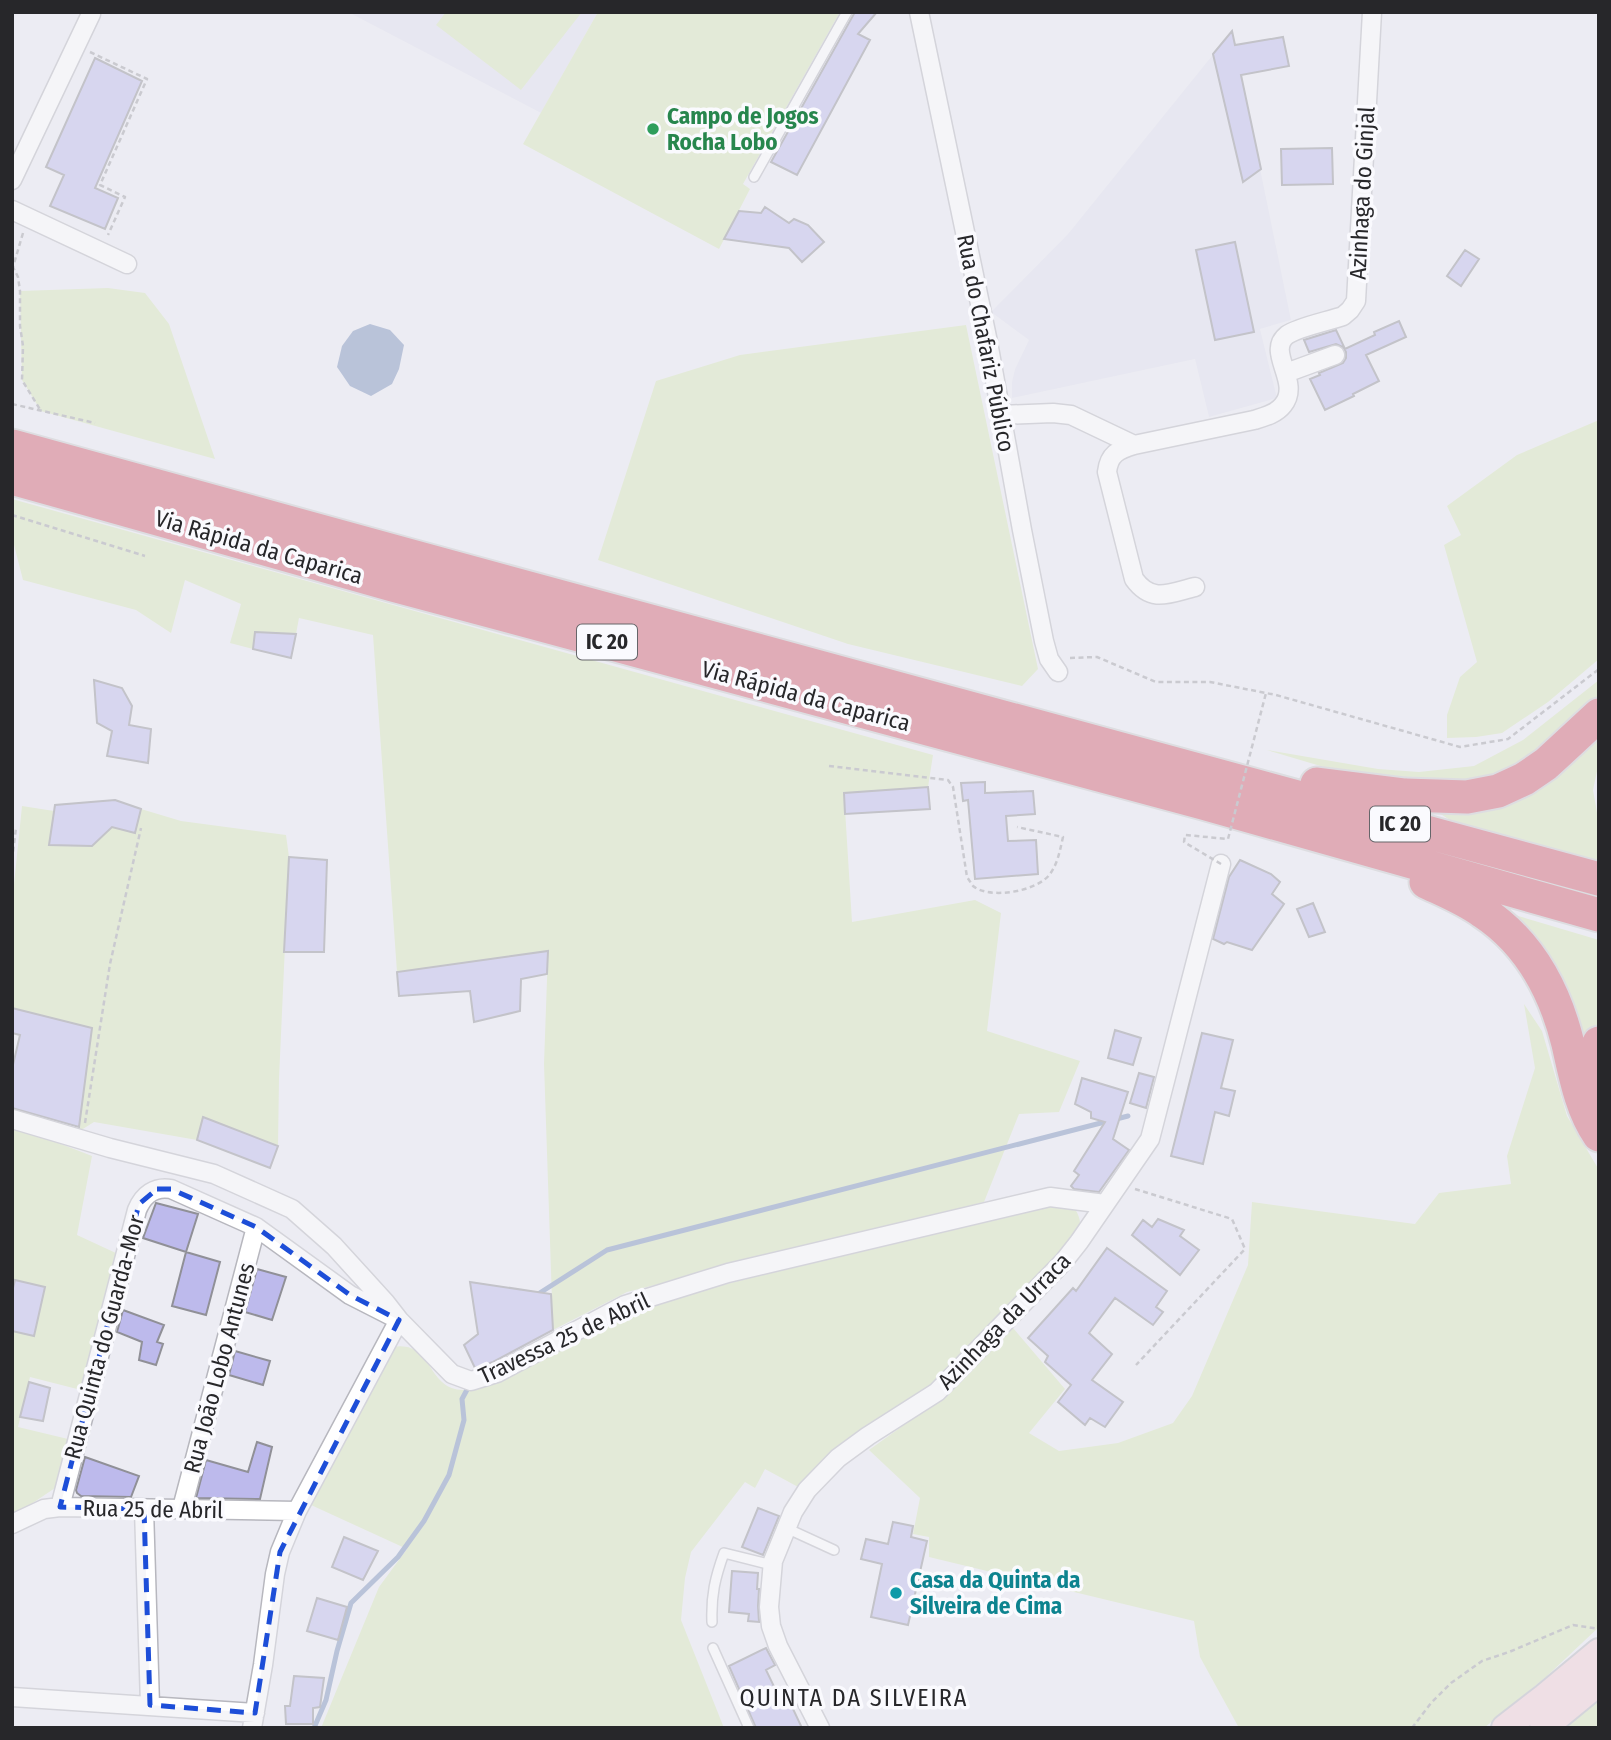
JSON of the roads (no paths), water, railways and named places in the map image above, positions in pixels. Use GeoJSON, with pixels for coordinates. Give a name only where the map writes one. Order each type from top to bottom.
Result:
{"type":"FeatureCollection","features":[{"type":"Feature","properties":{"kind":"highway","name":"Via Rápida da Caparica"},"geometry":{"type":"LineString","coordinates":[[12,446],[1599,879]]}},
{"type":"Feature","properties":{"kind":"highway","name":"Via Rápida da Caparica"},"geometry":{"type":"LineString","coordinates":[[12,478],[1599,915]]}},
{"type":"Feature","properties":{"kind":"highway"},"geometry":{"type":"LineString","coordinates":[[1202,770],[1405,795],[1467,797],[1498,791],[1524,779],[1546,764],[1599,715]]}},
{"type":"Feature","properties":{"kind":"highway"},"geometry":{"type":"LineString","coordinates":[[1338,841],[1462,899],[1496,921],[1518,942],[1540,971],[1549,989],[1563,1025],[1581,1098],[1599,1135]]}},
{"type":"Feature","properties":{"kind":"highway"},"geometry":{"type":"LineString","coordinates":[[1599,1043],[1596,1070],[1599,1094]]}},
{"type":"Feature","properties":{"kind":"main road"},"geometry":{"type":"LineString","coordinates":[[1505,1728],[1599,1652]]}},
{"type":"Feature","properties":{"kind":"main road"},"geometry":{"type":"LineString","coordinates":[[1543,1728],[1599,1682]]}},
{"type":"Feature","properties":{"kind":"street","name":"Rua do Chafariz Público"},"geometry":{"type":"LineString","coordinates":[[919,12],[988,342],[1024,542],[1054,666]]}},
{"type":"Feature","properties":{"kind":"street","name":"Azinhaga do Ginjal"},"geometry":{"type":"LineString","coordinates":[[1134,445],[1254,420],[1273,413],[1284,405],[1289,392],[1289,382],[1279,351],[1280,342],[1288,334],[1343,316],[1356,301],[1373,12]]}},
{"type":"Feature","properties":{"kind":"street"},"geometry":{"type":"LineString","coordinates":[[12,180],[91,14]]}},
{"type":"Feature","properties":{"kind":"street"},"geometry":{"type":"LineString","coordinates":[[19,213],[127,264]]}},
{"type":"Feature","properties":{"kind":"street"},"geometry":{"type":"LineString","coordinates":[[1286,373],[1335,355]]}},
{"type":"Feature","properties":{"kind":"street"},"geometry":{"type":"LineString","coordinates":[[1000,415],[1071,415],[1134,445]]}},
{"type":"Feature","properties":{"kind":"street"},"geometry":{"type":"LineString","coordinates":[[1134,445],[1118,450],[1111,457],[1107,472],[1134,579],[1141,589],[1160,595],[1195,586]]}},
{"type":"Feature","properties":{"kind":"street","name":"Azinhaga da Urraca"},"geometry":{"type":"LineString","coordinates":[[820,1728],[778,1646],[771,1626],[769,1607],[772,1565],[793,1512],[807,1490],[838,1458],[937,1392],[1064,1261],[1150,1139],[1221,864]]}},
{"type":"Feature","properties":{"kind":"street","name":"Travessa 25 de Abril"},"geometry":{"type":"LineString","coordinates":[[12,1119],[214,1174],[292,1209],[334,1245],[399,1320],[453,1374],[471,1381],[497,1373],[625,1305],[728,1273],[1050,1197],[1105,1204]]}},
{"type":"Feature","properties":{"kind":"street","name":"Rua Quinta do Guarda-Mor"},"geometry":{"type":"LineString","coordinates":[[60,1507],[136,1210],[143,1199],[162,1187],[171,1189],[256,1227]]}},
{"type":"Feature","properties":{"kind":"street"},"geometry":{"type":"LineString","coordinates":[[12,1697],[150,1706],[253,1721],[280,1552],[297,1511],[399,1320],[350,1295],[256,1227]]}},
{"type":"Feature","properties":{"kind":"street","name":"Rua João Lobo Antunes"},"geometry":{"type":"LineString","coordinates":[[182,1508],[256,1227]]}},
{"type":"Feature","properties":{"kind":"street","name":"Rua 25 de Abril"},"geometry":{"type":"LineString","coordinates":[[12,1524],[44,1509],[60,1507],[297,1511]]}},
{"type":"Feature","properties":{"kind":"street"},"geometry":{"type":"LineString","coordinates":[[144,1509],[150,1706]]}},
{"type":"Feature","properties":{"kind":"lane"},"geometry":{"type":"LineString","coordinates":[[754,177],[847,12]]}},
{"type":"Feature","properties":{"kind":"lane"},"geometry":{"type":"LineString","coordinates":[[786,1528],[834,1550]]}},
{"type":"Feature","properties":{"kind":"lane"},"geometry":{"type":"LineString","coordinates":[[712,1622],[711,1596],[724,1553],[772,1565]]}},
{"type":"Feature","properties":{"kind":"lane"},"geometry":{"type":"LineString","coordinates":[[713,1648],[749,1728]]}},
{"type":"Feature","properties":{"kind":"water"},"geometry":{"type":"Polygon","coordinates":[[[370,324],[390,330],[404,345],[399,369],[392,384],[371,396],[350,386],[337,367],[342,346],[353,331],[370,324]]]}},
{"type":"Feature","properties":{"kind":"waterway"},"geometry":{"type":"LineString","coordinates":[[535,1296],[607,1250],[1128,1116]]}},
{"type":"Feature","properties":{"kind":"waterway"},"geometry":{"type":"LineString","coordinates":[[314,1728],[326,1700],[351,1603],[398,1557],[424,1521],[449,1475],[464,1420],[462,1399],[469,1386]]}},
{"type":"Feature","properties":{"kind":"place","name":"Campo de Jogos Rocha Lobo"},"geometry":{"type":"Point","coordinates":[653,129]}},
{"type":"Feature","properties":{"kind":"place","name":"Casa da Quinta da Silveira de Cima"},"geometry":{"type":"Point","coordinates":[896,1593]}},
{"type":"Feature","properties":{"kind":"district","name":"QUINTA DA SILVEIRA"},"geometry":{"type":"Point","coordinates":[854,1698]}}]}
